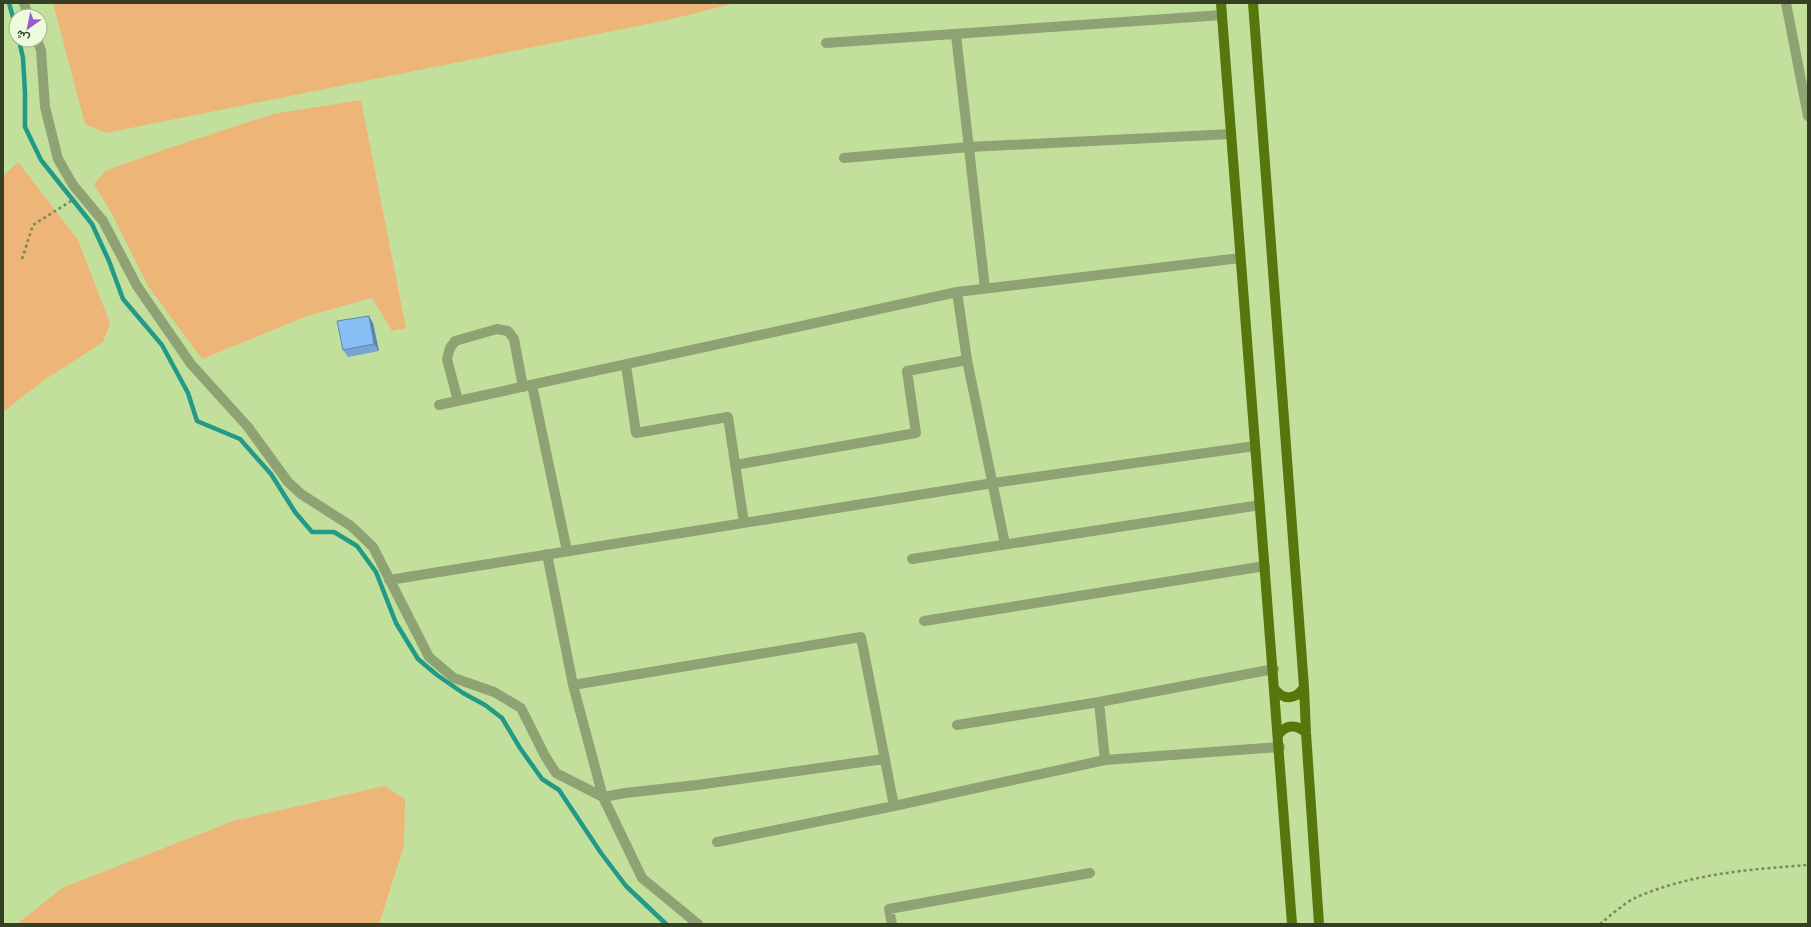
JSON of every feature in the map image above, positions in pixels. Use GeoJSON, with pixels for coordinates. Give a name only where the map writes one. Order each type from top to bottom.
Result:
{"type":"FeatureCollection","features":[{"type":"Feature","properties":{"kind":"main road"},"geometry":{"type":"LineString","coordinates":[[1221,3],[1240,258],[1274,669],[1274,688],[1280,747],[1292,924]]}},
{"type":"Feature","properties":{"kind":"main road"},"geometry":{"type":"LineString","coordinates":[[1253,3],[1304,687],[1319,924]]}},
{"type":"Feature","properties":{"kind":"main road"},"geometry":{"type":"LineString","coordinates":[[1274,688],[1278,694],[1290,698],[1296,697],[1304,687]]}},
{"type":"Feature","properties":{"kind":"main road"},"geometry":{"type":"LineString","coordinates":[[1278,735],[1281,730],[1290,726],[1296,726],[1306,733]]}},
{"type":"Feature","properties":{"kind":"street"},"geometry":{"type":"LineString","coordinates":[[1786,3],[1808,116]]}},
{"type":"Feature","properties":{"kind":"street"},"geometry":{"type":"LineString","coordinates":[[826,43],[1222,16]]}},
{"type":"Feature","properties":{"kind":"street"},"geometry":{"type":"LineString","coordinates":[[956,35],[985,288]]}},
{"type":"Feature","properties":{"kind":"street"},"geometry":{"type":"LineString","coordinates":[[40,48],[45,107],[58,159],[73,185],[103,222],[137,286],[191,364],[248,427],[288,482],[301,494],[351,526],[373,547],[429,657],[454,678],[494,692],[521,708],[545,756],[556,773],[603,798],[625,793],[697,785],[884,759]]}},
{"type":"Feature","properties":{"kind":"street"},"geometry":{"type":"LineString","coordinates":[[844,158],[969,147],[1231,134]]}},
{"type":"Feature","properties":{"kind":"street"},"geometry":{"type":"LineString","coordinates":[[439,405],[957,292],[1240,258]]}},
{"type":"Feature","properties":{"kind":"street"},"geometry":{"type":"LineString","coordinates":[[957,292],[967,360],[1005,544]]}},
{"type":"Feature","properties":{"kind":"street"},"geometry":{"type":"LineString","coordinates":[[458,401],[447,359],[450,348],[455,341],[497,329],[508,331],[514,339],[527,386],[566,551]]}},
{"type":"Feature","properties":{"kind":"street"},"geometry":{"type":"LineString","coordinates":[[735,465],[916,433],[908,371],[967,360]]}},
{"type":"Feature","properties":{"kind":"street"},"geometry":{"type":"LineString","coordinates":[[626,365],[636,433],[728,416],[744,523]]}},
{"type":"Feature","properties":{"kind":"street"},"geometry":{"type":"LineString","coordinates":[[389,580],[993,483],[1255,446]]}},
{"type":"Feature","properties":{"kind":"street"},"geometry":{"type":"LineString","coordinates":[[912,559],[1260,505]]}},
{"type":"Feature","properties":{"kind":"street"},"geometry":{"type":"LineString","coordinates":[[547,554],[573,684],[603,798],[642,878],[698,924]]}},
{"type":"Feature","properties":{"kind":"street"},"geometry":{"type":"LineString","coordinates":[[924,621],[1265,566]]}},
{"type":"Feature","properties":{"kind":"street"},"geometry":{"type":"LineString","coordinates":[[573,684],[861,637],[894,806]]}},
{"type":"Feature","properties":{"kind":"street"},"geometry":{"type":"LineString","coordinates":[[957,725],[1099,702],[1274,669]]}},
{"type":"Feature","properties":{"kind":"street"},"geometry":{"type":"LineString","coordinates":[[1099,702],[1105,760]]}},
{"type":"Feature","properties":{"kind":"street"},"geometry":{"type":"LineString","coordinates":[[717,842],[894,806],[1105,760],[1280,747]]}},
{"type":"Feature","properties":{"kind":"street"},"geometry":{"type":"LineString","coordinates":[[892,924],[889,909],[1090,873]]}},
{"type":"Feature","properties":{"kind":"path"},"geometry":{"type":"LineString","coordinates":[[22,259],[33,225],[60,208]]}},
{"type":"Feature","properties":{"kind":"path"},"geometry":{"type":"LineString","coordinates":[[1600,924],[1636,898],[1678,882],[1761,869],[1808,865]]}},
{"type":"Feature","properties":{"kind":"shaded area"},"geometry":{"type":"Polygon","coordinates":[[[53,3],[735,3],[672,19],[106,133],[85,124],[53,3]]]}},
{"type":"Feature","properties":{"kind":"shaded area"},"geometry":{"type":"Polygon","coordinates":[[[361,100],[406,328],[392,331],[372,298],[307,316],[202,359],[148,286],[112,214],[94,184],[105,171],[163,150],[273,114],[361,100]]]}},
{"type":"Feature","properties":{"kind":"shaded area"},"geometry":{"type":"Polygon","coordinates":[[[18,162],[78,240],[110,323],[103,342],[43,381],[3,412],[3,176],[18,162]]]}},
{"type":"Feature","properties":{"kind":"shaded area"},"geometry":{"type":"Polygon","coordinates":[[[384,786],[405,799],[404,846],[379,924],[17,924],[62,888],[233,821],[384,786]]]}},
{"type":"Feature","properties":{"kind":"building"},"geometry":{"type":"Polygon","coordinates":[[[369,316],[374,344],[343,350],[337,321],[369,316]]]}},
{"type":"Feature","properties":{"kind":"waterway"},"geometry":{"type":"LineString","coordinates":[[9,3],[10,8]]}},
{"type":"Feature","properties":{"kind":"waterway"},"geometry":{"type":"LineString","coordinates":[[21,48],[23,58],[25,93],[25,127],[41,160],[92,224],[109,261],[123,299],[162,345],[188,393],[197,421],[240,439],[271,474],[295,512],[312,532],[334,532],[357,546],[376,572],[396,623],[418,659],[437,675],[463,693],[485,705],[502,718],[520,748],[542,779],[559,790],[601,853],[626,886],[666,924]]}}]}
